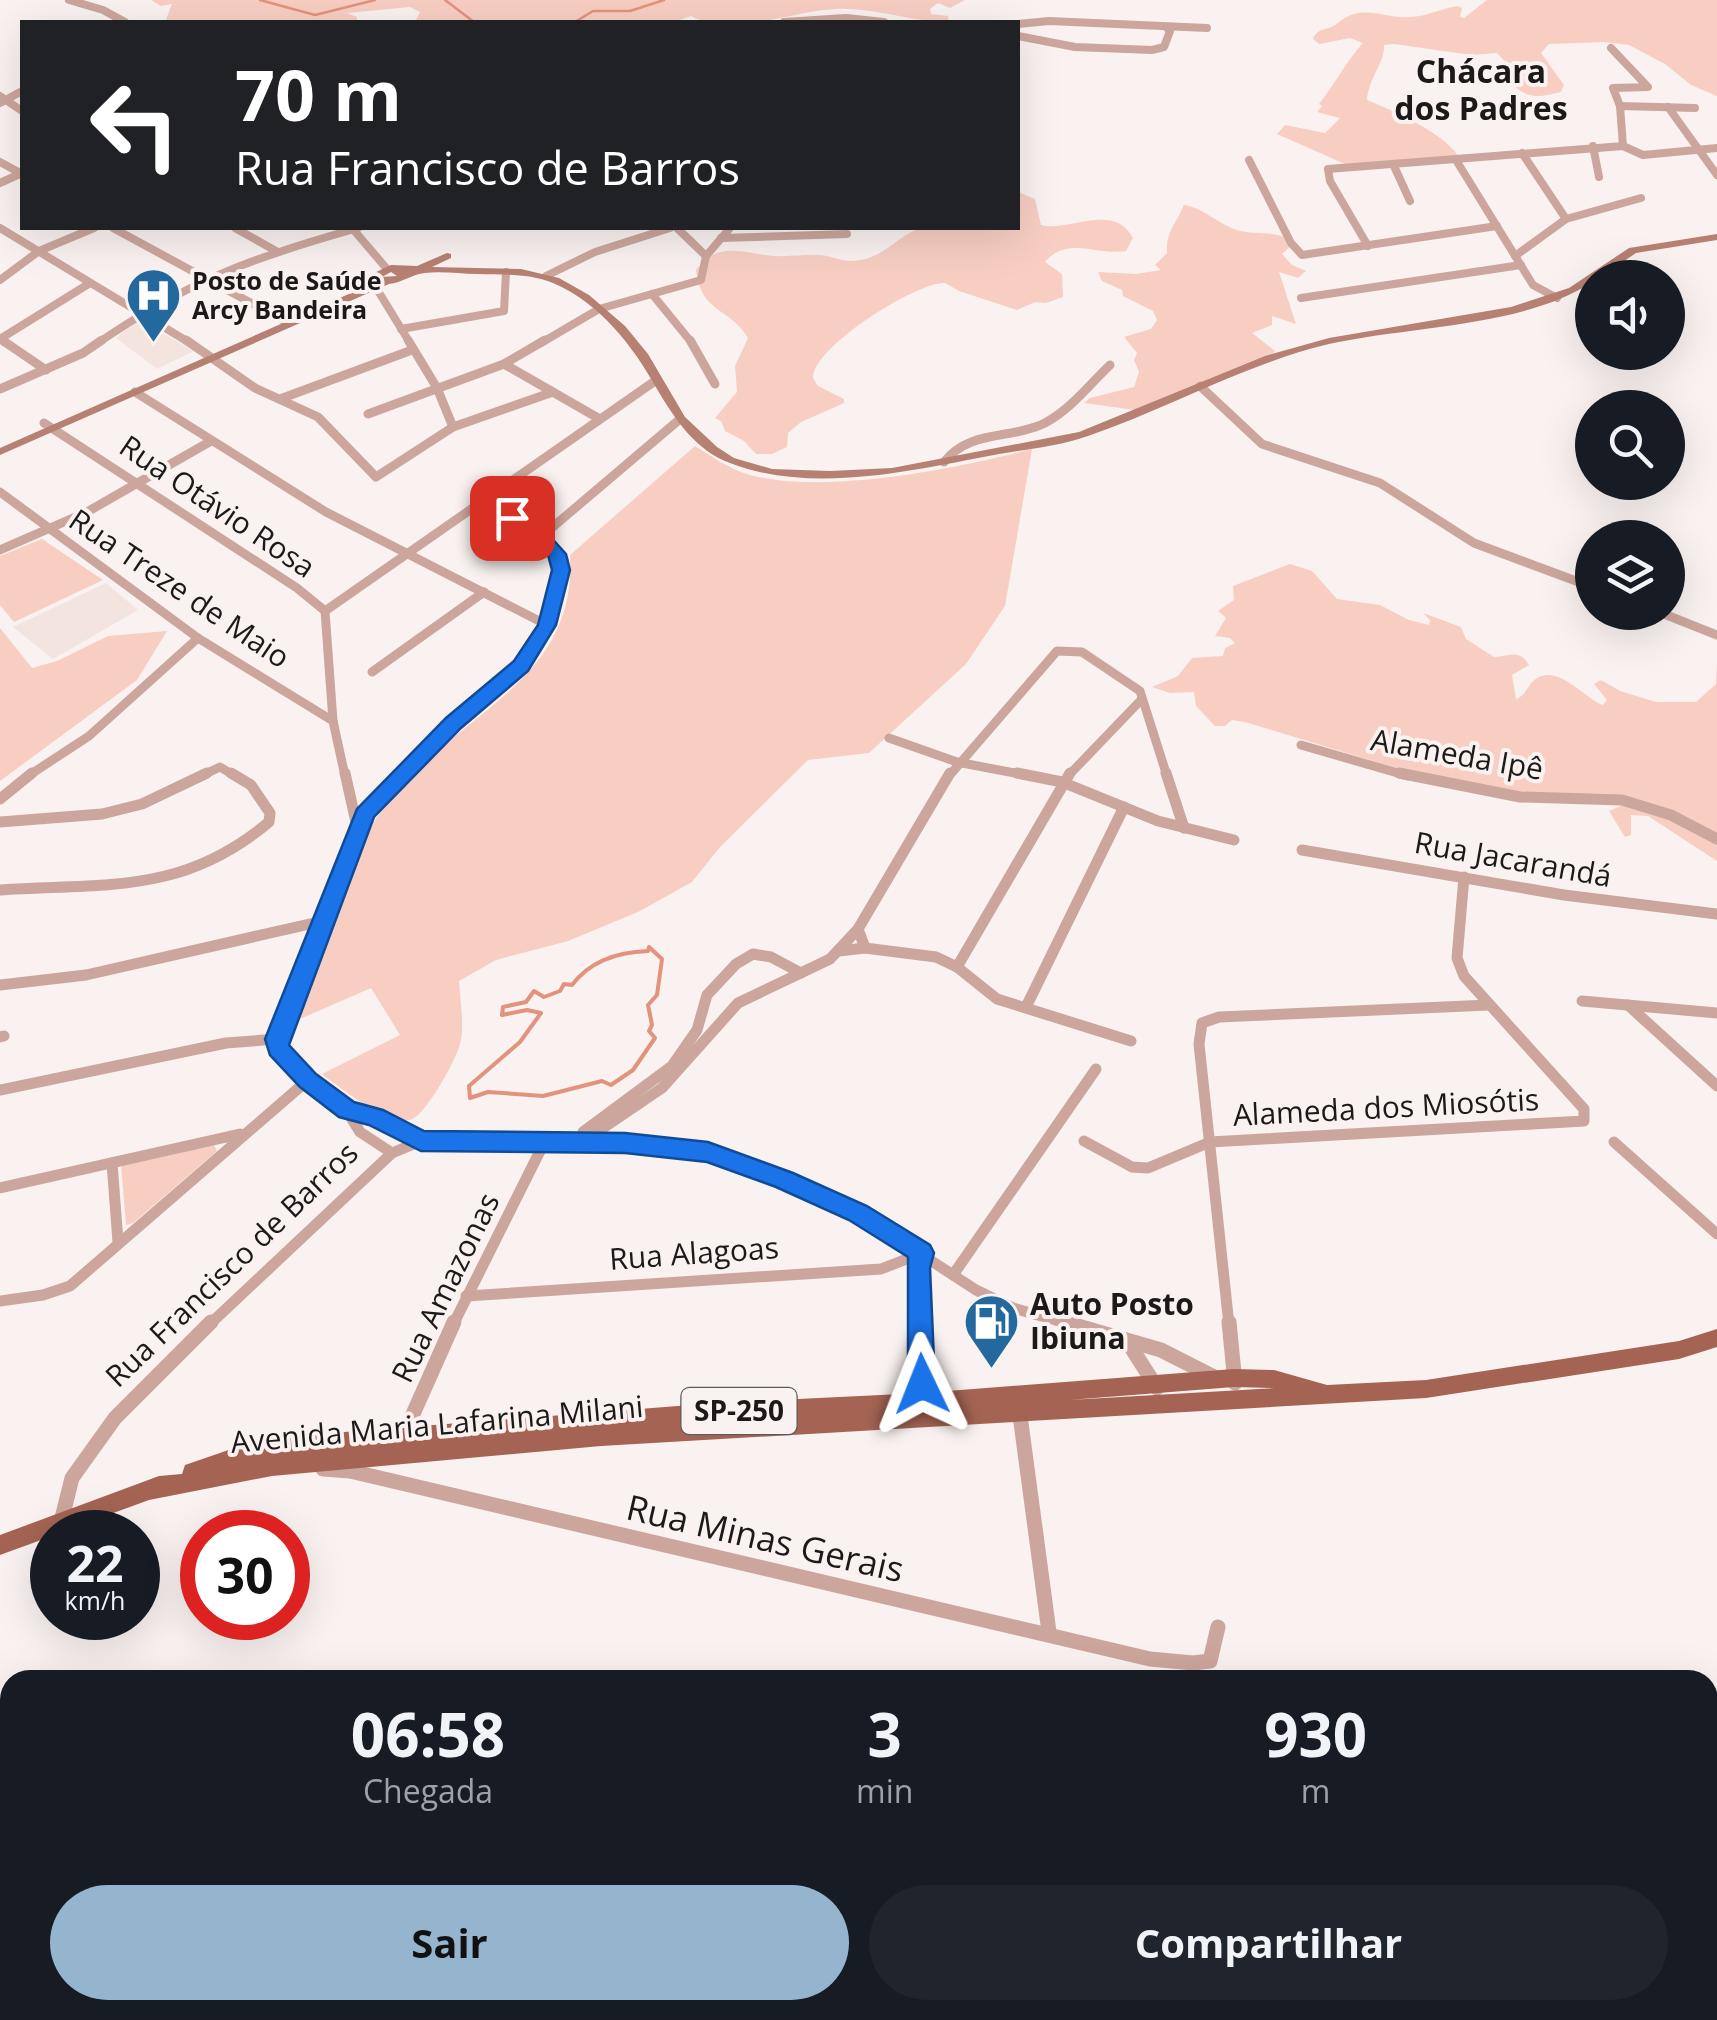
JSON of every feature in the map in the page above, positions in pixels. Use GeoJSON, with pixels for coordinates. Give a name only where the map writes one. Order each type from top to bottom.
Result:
{"type":"FeatureCollection","features":[{"type":"Feature","properties":{"kind":"main road"},"geometry":{"type":"LineString","coordinates":[[387,276],[414,271],[546,276],[585,296],[599,309],[643,354],[680,418],[730,460],[771,472],[892,471],[1082,435],[1234,370],[1329,341],[1460,321],[1557,298],[1622,254],[1717,236]]}},
{"type":"Feature","properties":{"kind":"main road"},"geometry":{"type":"LineString","coordinates":[[0,442],[48,425],[387,276],[447,256],[414,271]]}},
{"type":"Feature","properties":{"kind":"main road"},"geometry":{"type":"LineString","coordinates":[[387,276],[463,272]]}},
{"type":"Feature","properties":{"kind":"main road"},"geometry":{"type":"LineString","coordinates":[[96,404],[135,392],[208,355]]}},
{"type":"Feature","properties":{"kind":"main road"},"geometry":{"type":"LineString","coordinates":[[0,452],[48,425]]}},
{"type":"Feature","properties":{"kind":"main road","name":"Avenida Maria Lafarina Milani"},"geometry":{"type":"LineString","coordinates":[[716,1422],[1230,1385],[1334,1393],[1426,1389],[1679,1350],[1717,1338]]}},
{"type":"Feature","properties":{"kind":"main road","name":"Avenida Maria Lafarina Milani"},"geometry":{"type":"LineString","coordinates":[[149,1490],[398,1447],[600,1436],[922,1402],[1019,1403]]}},
{"type":"Feature","properties":{"kind":"main road","name":"Avenida Maria Lafarina Milani"},"geometry":{"type":"LineString","coordinates":[[94,1510],[246,1454],[334,1458]]}},
{"type":"Feature","properties":{"kind":"main road","name":"SP-250"},"geometry":{"type":"LineString","coordinates":[[0,1545],[30,1534]]}},
{"type":"Feature","properties":{"kind":"street"},"geometry":{"type":"LineString","coordinates":[[69,0],[121,20]]}},
{"type":"Feature","properties":{"kind":"street"},"geometry":{"type":"LineString","coordinates":[[815,20],[865,20]]}},
{"type":"Feature","properties":{"kind":"street"},"geometry":{"type":"LineString","coordinates":[[1020,24],[1050,21],[1207,28]]}},
{"type":"Feature","properties":{"kind":"street"},"geometry":{"type":"LineString","coordinates":[[1020,36],[1074,47],[1152,50],[1164,46],[1170,31],[1166,28]]}},
{"type":"Feature","properties":{"kind":"street"},"geometry":{"type":"LineString","coordinates":[[1610,48],[1648,88],[1614,87],[1620,106],[1623,146]]}},
{"type":"Feature","properties":{"kind":"street"},"geometry":{"type":"LineString","coordinates":[[1620,106],[1695,108]]}},
{"type":"Feature","properties":{"kind":"street"},"geometry":{"type":"LineString","coordinates":[[1668,107],[1717,176]]}},
{"type":"Feature","properties":{"kind":"street"},"geometry":{"type":"LineString","coordinates":[[1593,146],[1599,176]]}},
{"type":"Feature","properties":{"kind":"street"},"geometry":{"type":"LineString","coordinates":[[1368,246],[1330,180],[1328,169],[1593,146],[1623,146],[1643,155],[1717,148]]}},
{"type":"Feature","properties":{"kind":"street"},"geometry":{"type":"LineString","coordinates":[[1522,153],[1566,219]]}},
{"type":"Feature","properties":{"kind":"street"},"geometry":{"type":"LineString","coordinates":[[1249,160],[1296,252],[1305,256],[1497,226]]}},
{"type":"Feature","properties":{"kind":"street"},"geometry":{"type":"LineString","coordinates":[[1456,160],[1533,285],[1557,298]]}},
{"type":"Feature","properties":{"kind":"street"},"geometry":{"type":"LineString","coordinates":[[1394,166],[1410,202]]}},
{"type":"Feature","properties":{"kind":"street"},"geometry":{"type":"LineString","coordinates":[[1301,298],[1518,260],[1566,219],[1641,198]]}},
{"type":"Feature","properties":{"kind":"street"},"geometry":{"type":"LineString","coordinates":[[0,228],[208,355],[254,388],[318,417],[376,477],[454,427],[553,392]]}},
{"type":"Feature","properties":{"kind":"street"},"geometry":{"type":"LineString","coordinates":[[0,280],[39,252],[89,230]]}},
{"type":"Feature","properties":{"kind":"street"},"geometry":{"type":"LineString","coordinates":[[117,230],[284,322]]}},
{"type":"Feature","properties":{"kind":"street"},"geometry":{"type":"LineString","coordinates":[[239,230],[276,250]]}},
{"type":"Feature","properties":{"kind":"street"},"geometry":{"type":"LineString","coordinates":[[0,390],[84,352],[141,313],[205,278],[276,250],[347,230]]}},
{"type":"Feature","properties":{"kind":"street"},"geometry":{"type":"LineString","coordinates":[[355,230],[387,276],[402,329],[454,427]]}},
{"type":"Feature","properties":{"kind":"street"},"geometry":{"type":"LineString","coordinates":[[546,276],[611,246],[667,230]]}},
{"type":"Feature","properties":{"kind":"street"},"geometry":{"type":"LineString","coordinates":[[676,230],[706,256]]}},
{"type":"Feature","properties":{"kind":"street"},"geometry":{"type":"LineString","coordinates":[[368,414],[504,364],[599,309],[700,280],[705,273],[706,256],[728,230]]}},
{"type":"Feature","properties":{"kind":"street"},"geometry":{"type":"LineString","coordinates":[[721,238],[848,234]]}},
{"type":"Feature","properties":{"kind":"street"},"geometry":{"type":"LineString","coordinates":[[402,329],[504,311],[506,272]]}},
{"type":"Feature","properties":{"kind":"street"},"geometry":{"type":"LineString","coordinates":[[46,370],[0,338],[90,283]]}},
{"type":"Feature","properties":{"kind":"street"},"geometry":{"type":"LineString","coordinates":[[1533,285],[1533,304]]}},
{"type":"Feature","properties":{"kind":"street"},"geometry":{"type":"LineString","coordinates":[[652,294],[690,340],[715,384]]}},
{"type":"Feature","properties":{"kind":"street"},"geometry":{"type":"LineString","coordinates":[[280,399],[412,350]]}},
{"type":"Feature","properties":{"kind":"street"},"geometry":{"type":"LineString","coordinates":[[504,364],[598,418]]}},
{"type":"Feature","properties":{"kind":"street"},"geometry":{"type":"LineString","coordinates":[[944,462],[950,452],[968,442],[1042,425],[1110,364]]}},
{"type":"Feature","properties":{"kind":"street"},"geometry":{"type":"LineString","coordinates":[[326,611],[655,380]]}},
{"type":"Feature","properties":{"kind":"street"},"geometry":{"type":"LineString","coordinates":[[1200,386],[1262,444],[1380,483],[1474,543],[1575,581]]}},
{"type":"Feature","properties":{"kind":"street"},"geometry":{"type":"LineString","coordinates":[[135,392],[268,478],[407,555],[547,625]]}},
{"type":"Feature","properties":{"kind":"street"},"geometry":{"type":"LineString","coordinates":[[541,537],[680,418]]}},
{"type":"Feature","properties":{"kind":"street","name":"Rua Otávio Rosa"},"geometry":{"type":"LineString","coordinates":[[48,425],[326,611],[333,721],[358,831]]}},
{"type":"Feature","properties":{"kind":"street"},"geometry":{"type":"LineString","coordinates":[[0,550],[48,531],[211,441]]}},
{"type":"Feature","properties":{"kind":"street","name":"Rua Treze de Maio"},"geometry":{"type":"LineString","coordinates":[[0,492],[198,638],[333,721]]}},
{"type":"Feature","properties":{"kind":"street"},"geometry":{"type":"LineString","coordinates":[[276,1039],[364,814],[454,723],[521,666],[547,625],[561,570],[557,554],[541,537],[482,500]]}},
{"type":"Feature","properties":{"kind":"street"},"geometry":{"type":"LineString","coordinates":[[372,672],[484,592]]}},
{"type":"Feature","properties":{"kind":"street"},"geometry":{"type":"LineString","coordinates":[[1685,622],[1717,635]]}},
{"type":"Feature","properties":{"kind":"street"},"geometry":{"type":"LineString","coordinates":[[0,799],[13,786],[89,736],[198,638]]}},
{"type":"Feature","properties":{"kind":"street"},"geometry":{"type":"LineString","coordinates":[[572,1144],[662,1088],[738,1003],[839,951],[858,929],[957,762],[1057,651],[1082,652],[1140,691],[1184,828]]}},
{"type":"Feature","properties":{"kind":"street"},"geometry":{"type":"LineString","coordinates":[[957,968],[1062,782],[1142,699]]}},
{"type":"Feature","properties":{"kind":"street"},"geometry":{"type":"LineString","coordinates":[[889,738],[957,762],[1062,782],[1124,808],[1234,840]]}},
{"type":"Feature","properties":{"kind":"street","name":"Alameda Ipê"},"geometry":{"type":"LineString","coordinates":[[1302,746],[1362,764],[1508,796],[1596,797],[1640,803],[1717,839]]}},
{"type":"Feature","properties":{"kind":"street"},"geometry":{"type":"LineString","coordinates":[[0,822],[116,810],[163,796],[220,766],[250,785],[270,813],[269,822],[209,864],[182,873],[0,890]]}},
{"type":"Feature","properties":{"kind":"street"},"geometry":{"type":"LineString","coordinates":[[1026,1007],[1124,808]]}},
{"type":"Feature","properties":{"kind":"street","name":"Rua Jacarandá"},"geometry":{"type":"LineString","coordinates":[[1302,850],[1564,896],[1717,914]]}},
{"type":"Feature","properties":{"kind":"street"},"geometry":{"type":"LineString","coordinates":[[1464,877],[1458,958],[1464,976],[1489,1005]]}},
{"type":"Feature","properties":{"kind":"street"},"geometry":{"type":"LineString","coordinates":[[0,985],[86,975],[323,920]]}},
{"type":"Feature","properties":{"kind":"street"},"geometry":{"type":"LineString","coordinates":[[858,929],[865,948]]}},
{"type":"Feature","properties":{"kind":"street"},"geometry":{"type":"LineString","coordinates":[[839,951],[865,948],[936,957],[957,968],[987,994],[1131,1041]]}},
{"type":"Feature","properties":{"kind":"street"},"geometry":{"type":"LineString","coordinates":[[572,1144],[672,1066],[697,1030],[707,995],[736,964],[753,954],[771,957],[802,973]]}},
{"type":"Feature","properties":{"kind":"street"},"geometry":{"type":"LineString","coordinates":[[1582,1001],[1717,1013]]}},
{"type":"Feature","properties":{"kind":"street"},"geometry":{"type":"LineString","coordinates":[[1230,1385],[1198,1044],[1202,1023],[1219,1017],[1489,1005]]}},
{"type":"Feature","properties":{"kind":"street","name":"Alameda dos Miosótis"},"geometry":{"type":"LineString","coordinates":[[1084,1141],[1132,1167],[1148,1168],[1210,1142],[1584,1121],[1584,1109],[1489,1005]]}},
{"type":"Feature","properties":{"kind":"street"},"geometry":{"type":"LineString","coordinates":[[1628,1005],[1717,1086]]}},
{"type":"Feature","properties":{"kind":"street"},"geometry":{"type":"LineString","coordinates":[[276,1039],[288,1061],[347,1110],[360,1132],[392,1153]]}},
{"type":"Feature","properties":{"kind":"street"},"geometry":{"type":"LineString","coordinates":[[0,1090],[226,1042],[276,1039]]}},
{"type":"Feature","properties":{"kind":"street"},"geometry":{"type":"LineString","coordinates":[[954,1275],[1096,1069]]}},
{"type":"Feature","properties":{"kind":"street"},"geometry":{"type":"LineString","coordinates":[[0,1301],[70,1286],[308,1080]]}},
{"type":"Feature","properties":{"kind":"street"},"geometry":{"type":"LineString","coordinates":[[347,1110],[374,1117],[421,1141]]}},
{"type":"Feature","properties":{"kind":"street"},"geometry":{"type":"LineString","coordinates":[[0,1188],[243,1134]]}},
{"type":"Feature","properties":{"kind":"street","name":"Rua Francisco de Barros"},"geometry":{"type":"LineString","coordinates":[[64,1510],[72,1478],[115,1418],[237,1296],[392,1153],[421,1141],[666,1145],[708,1152],[841,1205],[1013,1308],[1188,1361],[1230,1385]]}},
{"type":"Feature","properties":{"kind":"street"},"geometry":{"type":"LineString","coordinates":[[1614,1142],[1717,1234]]}},
{"type":"Feature","properties":{"kind":"street","name":"Rua Amazonas"},"geometry":{"type":"LineString","coordinates":[[398,1447],[466,1296],[544,1143]]}},
{"type":"Feature","properties":{"kind":"street"},"geometry":{"type":"LineString","coordinates":[[112,1163],[118,1242]]}},
{"type":"Feature","properties":{"kind":"street"},"geometry":{"type":"LineString","coordinates":[[922,1253],[918,1268],[922,1402]]}},
{"type":"Feature","properties":{"kind":"street","name":"Rua Alagoas"},"geometry":{"type":"LineString","coordinates":[[466,1296],[881,1269],[922,1253]]}},
{"type":"Feature","properties":{"kind":"street"},"geometry":{"type":"LineString","coordinates":[[1127,1341],[1158,1393]]}},
{"type":"Feature","properties":{"kind":"street"},"geometry":{"type":"LineString","coordinates":[[1019,1403],[1049,1632]]}},
{"type":"Feature","properties":{"kind":"street","name":"Rua Minas Gerais"},"geometry":{"type":"LineString","coordinates":[[334,1458],[732,1564],[1195,1666],[1210,1660],[1216,1648],[1218,1627]]}},
{"type":"Feature","properties":{"kind":"shaded area"},"geometry":{"type":"Polygon","coordinates":[[[151,0],[965,0],[950,8],[938,3],[930,9],[931,14],[948,16],[949,20],[834,9],[772,20],[702,20],[691,16],[680,20],[416,20],[420,12],[410,7],[347,13],[357,20],[166,20],[172,4],[161,6],[151,0]]]}},
{"type":"Feature","properties":{"kind":"shaded area"},"geometry":{"type":"Polygon","coordinates":[[[1487,0],[1717,0],[1717,96],[1691,85],[1665,64],[1629,45],[1549,44],[1541,53],[1564,85],[1561,92],[1535,96],[1512,84],[1516,73],[1497,53],[1472,55],[1394,44],[1384,45],[1367,100],[1432,132],[1460,159],[1345,164],[1277,134],[1285,125],[1325,133],[1340,118],[1317,112],[1322,106],[1319,104],[1363,43],[1350,38],[1319,44],[1313,39],[1318,32],[1364,12],[1412,17],[1458,6],[1462,8],[1460,17],[1464,18],[1487,0]]]}},
{"type":"Feature","properties":{"kind":"shaded area"},"geometry":{"type":"Polygon","coordinates":[[[1020,193],[1035,199],[1041,225],[1114,221],[1133,238],[1126,251],[1073,248],[1054,254],[1045,262],[1062,274],[1063,297],[1046,303],[1035,302],[1017,310],[945,283],[912,293],[868,318],[817,365],[813,378],[818,386],[844,399],[844,403],[801,422],[788,433],[787,447],[772,454],[756,454],[744,441],[725,431],[715,418],[737,392],[735,366],[748,338],[704,295],[696,270],[703,261],[719,252],[737,251],[820,255],[851,261],[873,256],[911,232],[1020,230],[1020,193]]]}},
{"type":"Feature","properties":{"kind":"shaded area"},"geometry":{"type":"Polygon","coordinates":[[[1184,205],[1237,230],[1274,234],[1294,243],[1282,254],[1292,265],[1306,271],[1298,278],[1279,272],[1296,324],[1272,316],[1272,325],[1252,333],[1273,353],[1135,410],[1084,403],[1134,387],[1139,372],[1134,360],[1137,353],[1124,337],[1151,329],[1157,320],[1153,311],[1102,281],[1098,272],[1136,274],[1161,270],[1155,265],[1167,253],[1170,234],[1184,205]]]}},
{"type":"Feature","properties":{"kind":"shaded area","name":"Posto de Saúde Arcy Bandeira"},"geometry":{"type":"Polygon","coordinates":[[[139,320],[194,351],[157,369],[116,338],[139,320]]]}},
{"type":"Feature","properties":{"kind":"shaded area"},"geometry":{"type":"Polygon","coordinates":[[[695,446],[750,475],[815,482],[891,477],[1032,449],[1005,606],[966,664],[869,753],[808,760],[720,847],[692,882],[638,912],[568,941],[496,960],[459,981],[461,1037],[439,1087],[416,1117],[389,1117],[322,1074],[400,1035],[371,988],[300,1019],[368,834],[411,775],[532,668],[553,637],[567,600],[570,555],[695,446]]]}},
{"type":"Feature","properties":{"kind":"shaded area"},"geometry":{"type":"Polygon","coordinates":[[[42,539],[103,580],[14,622],[0,605],[0,556],[42,539]]]}},
{"type":"Feature","properties":{"kind":"shaded area"},"geometry":{"type":"Polygon","coordinates":[[[1290,564],[1312,571],[1337,599],[1380,605],[1429,625],[1430,620],[1423,613],[1461,627],[1466,639],[1494,657],[1521,656],[1529,665],[1512,675],[1516,699],[1535,679],[1547,675],[1564,680],[1603,705],[1607,700],[1594,684],[1601,680],[1620,691],[1656,702],[1696,702],[1716,684],[1717,662],[1717,861],[1648,816],[1631,815],[1631,835],[1625,837],[1609,811],[1625,804],[1519,797],[1432,779],[1245,722],[1232,720],[1225,726],[1215,726],[1196,706],[1194,692],[1170,693],[1152,687],[1178,676],[1192,658],[1223,656],[1225,648],[1235,643],[1230,638],[1215,636],[1226,618],[1218,611],[1234,600],[1233,586],[1290,564]]]}},
{"type":"Feature","properties":{"kind":"shaded area"},"geometry":{"type":"Polygon","coordinates":[[[106,583],[138,610],[53,659],[13,627],[106,583]]]}},
{"type":"Feature","properties":{"kind":"shaded area"},"geometry":{"type":"Polygon","coordinates":[[[0,628],[32,668],[57,661],[108,636],[167,631],[137,680],[0,781],[0,628]]]}},
{"type":"Feature","properties":{"kind":"shaded area"},"geometry":{"type":"Polygon","coordinates":[[[214,1145],[217,1151],[126,1225],[121,1165],[214,1145]]]}},
{"type":"Feature","properties":{"kind":"waterway"},"geometry":{"type":"LineString","coordinates":[[260,0],[315,15],[375,0]]}},
{"type":"Feature","properties":{"kind":"waterway"},"geometry":{"type":"LineString","coordinates":[[445,0],[471,20]]}},
{"type":"Feature","properties":{"kind":"waterway"},"geometry":{"type":"LineString","coordinates":[[578,20],[593,11],[630,11],[664,0]]}},
{"type":"Feature","properties":{"kind":"waterway"},"geometry":{"type":"LineString","coordinates":[[649,947],[662,959],[657,995],[648,1005],[652,1025],[649,1031],[655,1038],[633,1070],[611,1085],[602,1081],[543,1096],[488,1092],[470,1098],[469,1086],[520,1042],[541,1013],[527,1010],[502,1015],[503,1007],[526,1002],[534,991],[544,997],[560,991],[564,984],[572,985],[596,964],[626,953],[648,951],[649,947]]}},
{"type":"Feature","properties":{"kind":"place","name":"Posto de Saúde Arcy Bandeira"},"geometry":{"type":"Point","coordinates":[153,344]}},
{"type":"Feature","properties":{"kind":"place","name":"Auto Posto Ibiuna"},"geometry":{"type":"Point","coordinates":[991,1371]}},
{"type":"Feature","properties":{"kind":"district","name":"Chácara dos Padres"},"geometry":{"type":"Point","coordinates":[1481,90]}},
{"type":"Feature","properties":{"kind":"route"},"geometry":{"type":"LineString","coordinates":[[512,518],[541,537],[557,554],[561,570],[547,625],[521,666],[454,723],[364,814],[289,1016],[276,1039],[278,1048],[308,1080],[347,1110],[374,1117],[421,1141],[666,1145],[708,1152],[785,1180],[858,1213],[922,1253],[918,1268],[922,1384]]}}]}
